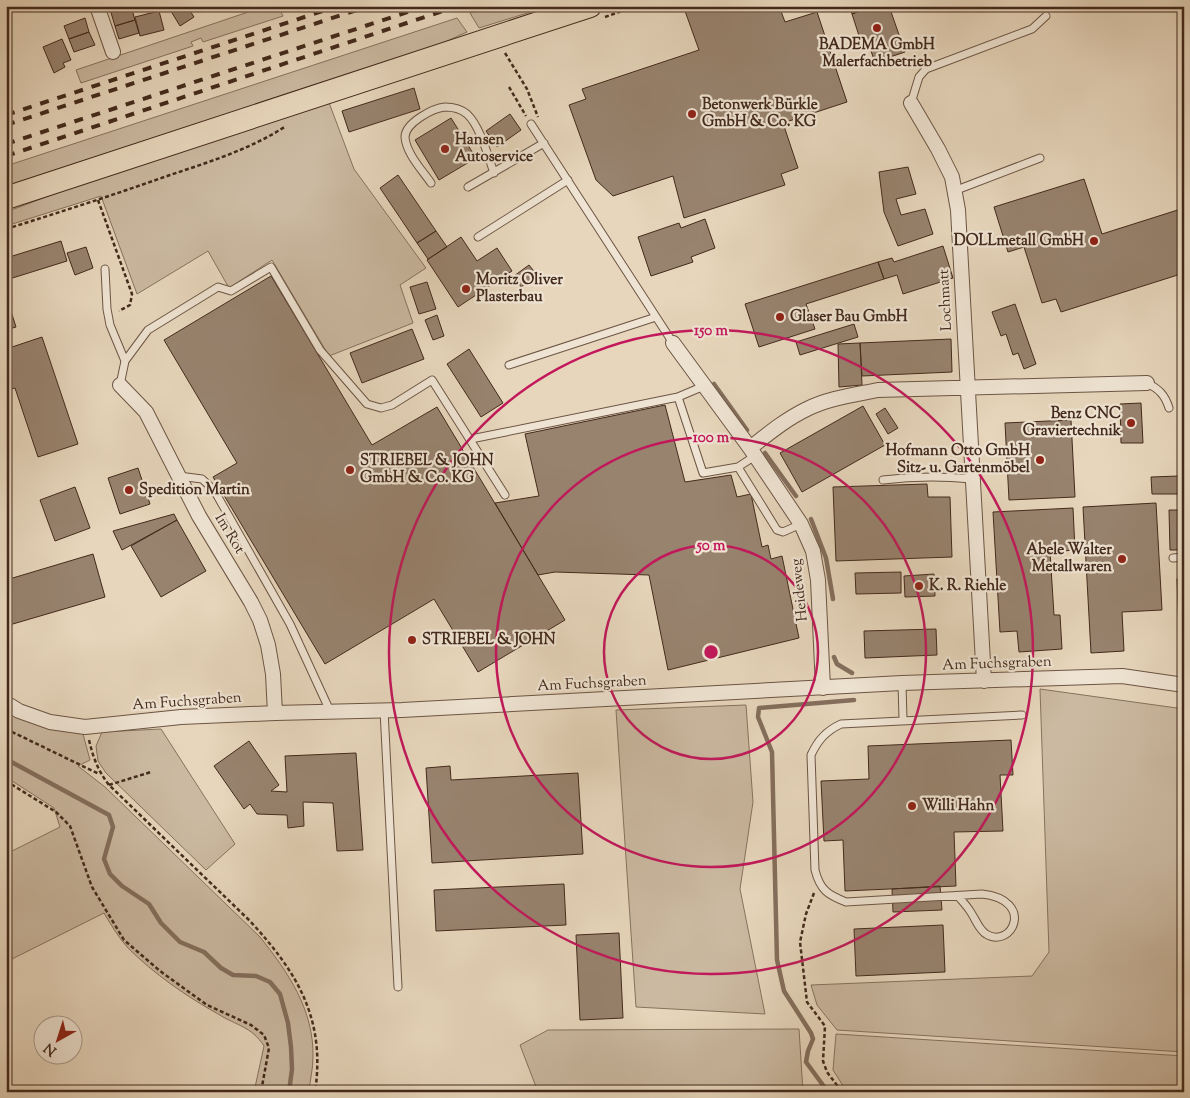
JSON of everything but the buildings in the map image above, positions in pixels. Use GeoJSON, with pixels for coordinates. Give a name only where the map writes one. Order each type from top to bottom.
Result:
{"type":"FeatureCollection","features":[{"type":"Feature","properties":{"kind":"main road"},"geometry":{"type":"LineString","coordinates":[[6,198],[595,12]]}},
{"type":"Feature","properties":{"kind":"street"},"geometry":{"type":"LineString","coordinates":[[97,6],[113,52]]}},
{"type":"Feature","properties":{"kind":"street","name":"Lochmatt"},"geometry":{"type":"LineString","coordinates":[[911,103],[952,177],[958,210],[984,681]]}},
{"type":"Feature","properties":{"kind":"street","name":"Heideweg"},"geometry":{"type":"LineString","coordinates":[[673,343],[752,452],[801,524],[813,551],[818,580],[823,688]]}},
{"type":"Feature","properties":{"kind":"street"},"geometry":{"type":"LineString","coordinates":[[752,452],[789,419],[808,408],[838,398],[878,390],[1147,383]]}},
{"type":"Feature","properties":{"kind":"street","name":"Im Rot"},"geometry":{"type":"LineString","coordinates":[[120,385],[146,412],[199,516],[260,620],[268,645],[273,674],[275,713]]}},
{"type":"Feature","properties":{"kind":"street","name":"Am Fuchsgraben"},"geometry":{"type":"LineString","coordinates":[[6,703],[50,722],[86,727],[181,717],[384,710],[902,684],[1122,676],[1184,684]]}},
{"type":"Feature","properties":{"kind":"lane"},"geometry":{"type":"LineString","coordinates":[[911,103],[919,77],[926,68],[1032,30],[1046,16]]}},
{"type":"Feature","properties":{"kind":"lane"},"geometry":{"type":"LineString","coordinates":[[431,183],[409,151],[405,139],[406,130],[412,123],[443,107],[455,108],[467,114],[478,130],[494,173]]}},
{"type":"Feature","properties":{"kind":"lane"},"geometry":{"type":"LineString","coordinates":[[531,124],[673,343]]}},
{"type":"Feature","properties":{"kind":"lane"},"geometry":{"type":"LineString","coordinates":[[468,187],[544,143]]}},
{"type":"Feature","properties":{"kind":"lane"},"geometry":{"type":"LineString","coordinates":[[954,191],[1040,158]]}},
{"type":"Feature","properties":{"kind":"lane"},"geometry":{"type":"LineString","coordinates":[[478,237],[568,180]]}},
{"type":"Feature","properties":{"kind":"lane"},"geometry":{"type":"LineString","coordinates":[[120,385],[125,361],[148,330],[218,287],[231,290],[271,267],[320,350],[367,404],[381,408],[392,405],[432,380],[505,495]]}},
{"type":"Feature","properties":{"kind":"lane"},"geometry":{"type":"LineString","coordinates":[[105,269],[108,316],[125,361]]}},
{"type":"Feature","properties":{"kind":"lane"},"geometry":{"type":"LineString","coordinates":[[509,365],[656,317]]}},
{"type":"Feature","properties":{"kind":"lane"},"geometry":{"type":"LineString","coordinates":[[1147,383],[1156,387],[1165,397],[1169,408]]}},
{"type":"Feature","properties":{"kind":"lane"},"geometry":{"type":"LineString","coordinates":[[470,439],[678,397],[704,386]]}},
{"type":"Feature","properties":{"kind":"lane"},"geometry":{"type":"LineString","coordinates":[[678,397],[703,473],[738,467],[752,452]]}},
{"type":"Feature","properties":{"kind":"lane"},"geometry":{"type":"LineString","coordinates":[[738,467],[777,530],[783,532],[801,524]]}},
{"type":"Feature","properties":{"kind":"lane"},"geometry":{"type":"LineString","coordinates":[[178,476],[202,478],[214,490],[290,624],[330,711]]}},
{"type":"Feature","properties":{"kind":"lane"},"geometry":{"type":"LineString","coordinates":[[883,480],[914,476],[949,476],[972,479]]}},
{"type":"Feature","properties":{"kind":"lane"},"geometry":{"type":"LineString","coordinates":[[1173,558],[1184,557]]}},
{"type":"Feature","properties":{"kind":"lane"},"geometry":{"type":"LineString","coordinates":[[902,684],[903,720]]}},
{"type":"Feature","properties":{"kind":"lane"},"geometry":{"type":"LineString","coordinates":[[384,710],[398,987]]}},
{"type":"Feature","properties":{"kind":"lane"},"geometry":{"type":"LineString","coordinates":[[958,896],[985,933],[995,937],[1005,936],[1013,927],[1016,915],[1011,905],[996,895],[982,894],[846,902],[834,898],[824,890],[818,882],[815,870],[811,755],[823,735],[841,724],[1022,715]]}},
{"type":"Feature","properties":{"kind":"path"},"geometry":{"type":"LineString","coordinates":[[595,12],[636,6]]}},
{"type":"Feature","properties":{"kind":"path"},"geometry":{"type":"LineString","coordinates":[[503,50],[526,88],[542,125],[544,143]]}},
{"type":"Feature","properties":{"kind":"path"},"geometry":{"type":"LineString","coordinates":[[509,88],[531,124]]}},
{"type":"Feature","properties":{"kind":"path"},"geometry":{"type":"LineString","coordinates":[[6,229],[213,161],[252,145],[288,125]]}},
{"type":"Feature","properties":{"kind":"path"},"geometry":{"type":"LineString","coordinates":[[98,200],[132,294],[130,305],[108,316]]}},
{"type":"Feature","properties":{"kind":"path"},"geometry":{"type":"LineString","coordinates":[[86,727],[94,760],[109,785],[243,914],[271,944],[290,969],[310,1012],[316,1038],[319,1060],[315,1092]]}},
{"type":"Feature","properties":{"kind":"path"},"geometry":{"type":"LineString","coordinates":[[6,729],[101,774]]}},
{"type":"Feature","properties":{"kind":"path"},"geometry":{"type":"LineString","coordinates":[[109,785],[150,772]]}},
{"type":"Feature","properties":{"kind":"path"},"geometry":{"type":"LineString","coordinates":[[6,781],[56,812],[70,826],[92,887],[124,940],[167,977],[207,1006],[251,1025],[264,1035],[269,1048],[261,1092]]}},
{"type":"Feature","properties":{"kind":"path"},"geometry":{"type":"LineString","coordinates":[[818,882],[806,914],[800,942],[802,966],[807,1002],[826,1026],[823,1061],[827,1072],[842,1092]]}},
{"type":"Feature","properties":{"kind":"shaded area"},"geometry":{"type":"Polygon","coordinates":[[[266,6],[310,6],[292,12],[291,9],[281,12],[283,16],[203,42],[201,38],[191,42],[193,46],[81,83],[76,70],[266,6]]]}},
{"type":"Feature","properties":{"kind":"shaded area"},"geometry":{"type":"Polygon","coordinates":[[[492,6],[550,6],[479,28],[470,13],[492,6]]]}},
{"type":"Feature","properties":{"kind":"shaded area"},"geometry":{"type":"Polygon","coordinates":[[[457,18],[467,32],[436,46],[6,186],[6,166],[457,18]]]}},
{"type":"Feature","properties":{"kind":"shaded area"},"geometry":{"type":"Polygon","coordinates":[[[328,100],[354,169],[426,268],[400,285],[413,323],[329,356],[272,260],[229,288],[208,251],[137,294],[101,196],[6,226],[6,212],[102,176],[328,100]]]}},
{"type":"Feature","properties":{"kind":"shaded area"},"geometry":{"type":"Polygon","coordinates":[[[1040,689],[1184,709],[1184,1052],[837,1030],[817,1005],[811,985],[1032,976],[1049,952],[1040,689]]]}},
{"type":"Feature","properties":{"kind":"shaded area"},"geometry":{"type":"Polygon","coordinates":[[[746,705],[753,802],[740,889],[765,1014],[636,1007],[616,710],[746,705]]]}},
{"type":"Feature","properties":{"kind":"shaded area"},"geometry":{"type":"Polygon","coordinates":[[[6,712],[20,718],[83,734],[90,760],[78,766],[105,787],[260,937],[280,964],[297,992],[309,1023],[313,1066],[309,1092],[254,1092],[264,1046],[259,1039],[249,1030],[206,1007],[159,976],[125,944],[104,913],[6,962],[6,854],[60,827],[54,808],[6,777],[6,712]]]}},
{"type":"Feature","properties":{"kind":"shaded area"},"geometry":{"type":"Polygon","coordinates":[[[161,729],[235,844],[206,870],[106,773],[98,761],[96,746],[102,732],[161,729]]]}},
{"type":"Feature","properties":{"kind":"shaded area"},"geometry":{"type":"Polygon","coordinates":[[[799,1029],[803,1092],[538,1092],[520,1045],[548,1030],[799,1029]]]}},
{"type":"Feature","properties":{"kind":"shaded area"},"geometry":{"type":"Polygon","coordinates":[[[836,1034],[1184,1056],[1184,1092],[847,1092],[833,1070],[836,1034]]]}},
{"type":"Feature","properties":{"kind":"waterway"},"geometry":{"type":"LineString","coordinates":[[714,384],[747,430]]}},
{"type":"Feature","properties":{"kind":"waterway"},"geometry":{"type":"LineString","coordinates":[[765,453],[796,496]]}},
{"type":"Feature","properties":{"kind":"waterway"},"geometry":{"type":"LineString","coordinates":[[811,519],[826,558],[833,599]]}},
{"type":"Feature","properties":{"kind":"waterway"},"geometry":{"type":"LineString","coordinates":[[834,657],[837,664],[852,673]]}},
{"type":"Feature","properties":{"kind":"waterway"},"geometry":{"type":"LineString","coordinates":[[828,1092],[806,1062],[813,1039],[784,991],[777,960],[772,752],[758,717],[759,708],[854,700]]}},
{"type":"Feature","properties":{"kind":"waterway"},"geometry":{"type":"LineString","coordinates":[[6,759],[109,815],[113,827],[104,859],[110,874],[122,886],[149,904],[161,923],[180,942],[204,952],[221,968],[233,975],[256,976],[270,982],[280,994],[288,1023],[292,1069],[289,1092]]}},
{"type":"Feature","properties":{"kind":"railway"},"geometry":{"type":"LineString","coordinates":[[6,115],[338,6]]}},
{"type":"Feature","properties":{"kind":"railway"},"geometry":{"type":"LineString","coordinates":[[6,125],[369,6]]}},
{"type":"Feature","properties":{"kind":"railway"},"geometry":{"type":"LineString","coordinates":[[6,144],[426,6]]}},
{"type":"Feature","properties":{"kind":"railway"},"geometry":{"type":"LineString","coordinates":[[6,156],[458,6]]}},
{"type":"Feature","properties":{"kind":"place","name":"BADEMA GmbH Malerfachbetrieb"},"geometry":{"type":"Point","coordinates":[877,28]}},
{"type":"Feature","properties":{"kind":"place","name":"Betonwerk Bürkle GmbH & Co. KG"},"geometry":{"type":"Point","coordinates":[692,114]}},
{"type":"Feature","properties":{"kind":"place","name":"Hansen Autoservice"},"geometry":{"type":"Point","coordinates":[445,149]}},
{"type":"Feature","properties":{"kind":"place","name":"DOLLmetall GmbH"},"geometry":{"type":"Point","coordinates":[1094,241]}},
{"type":"Feature","properties":{"kind":"place","name":"Moritz Oliver Plasterbau"},"geometry":{"type":"Point","coordinates":[466,289]}},
{"type":"Feature","properties":{"kind":"place","name":"Glaser Bau GmbH"},"geometry":{"type":"Point","coordinates":[780,317]}},
{"type":"Feature","properties":{"kind":"place","name":"Benz CNC Graviertechnik"},"geometry":{"type":"Point","coordinates":[1131,423]}},
{"type":"Feature","properties":{"kind":"place","name":"Hofmann Otto GmbH Sitz- u. Gartenmöbel"},"geometry":{"type":"Point","coordinates":[1040,460]}},
{"type":"Feature","properties":{"kind":"place","name":"STRIEBEL & JOHN GmbH & Co. KG"},"geometry":{"type":"Point","coordinates":[350,470]}},
{"type":"Feature","properties":{"kind":"place","name":"Spedition Martin"},"geometry":{"type":"Point","coordinates":[129,490]}},
{"type":"Feature","properties":{"kind":"place","name":"Abele Walter Metallwaren"},"geometry":{"type":"Point","coordinates":[1122,559]}},
{"type":"Feature","properties":{"kind":"place","name":"K. R. Riehle"},"geometry":{"type":"Point","coordinates":[919,586]}},
{"type":"Feature","properties":{"kind":"place","name":"STRIEBEL & JOHN"},"geometry":{"type":"Point","coordinates":[412,640]}},
{"type":"Feature","properties":{"kind":"place","name":"Willi Hahn"},"geometry":{"type":"Point","coordinates":[912,806]}}]}
